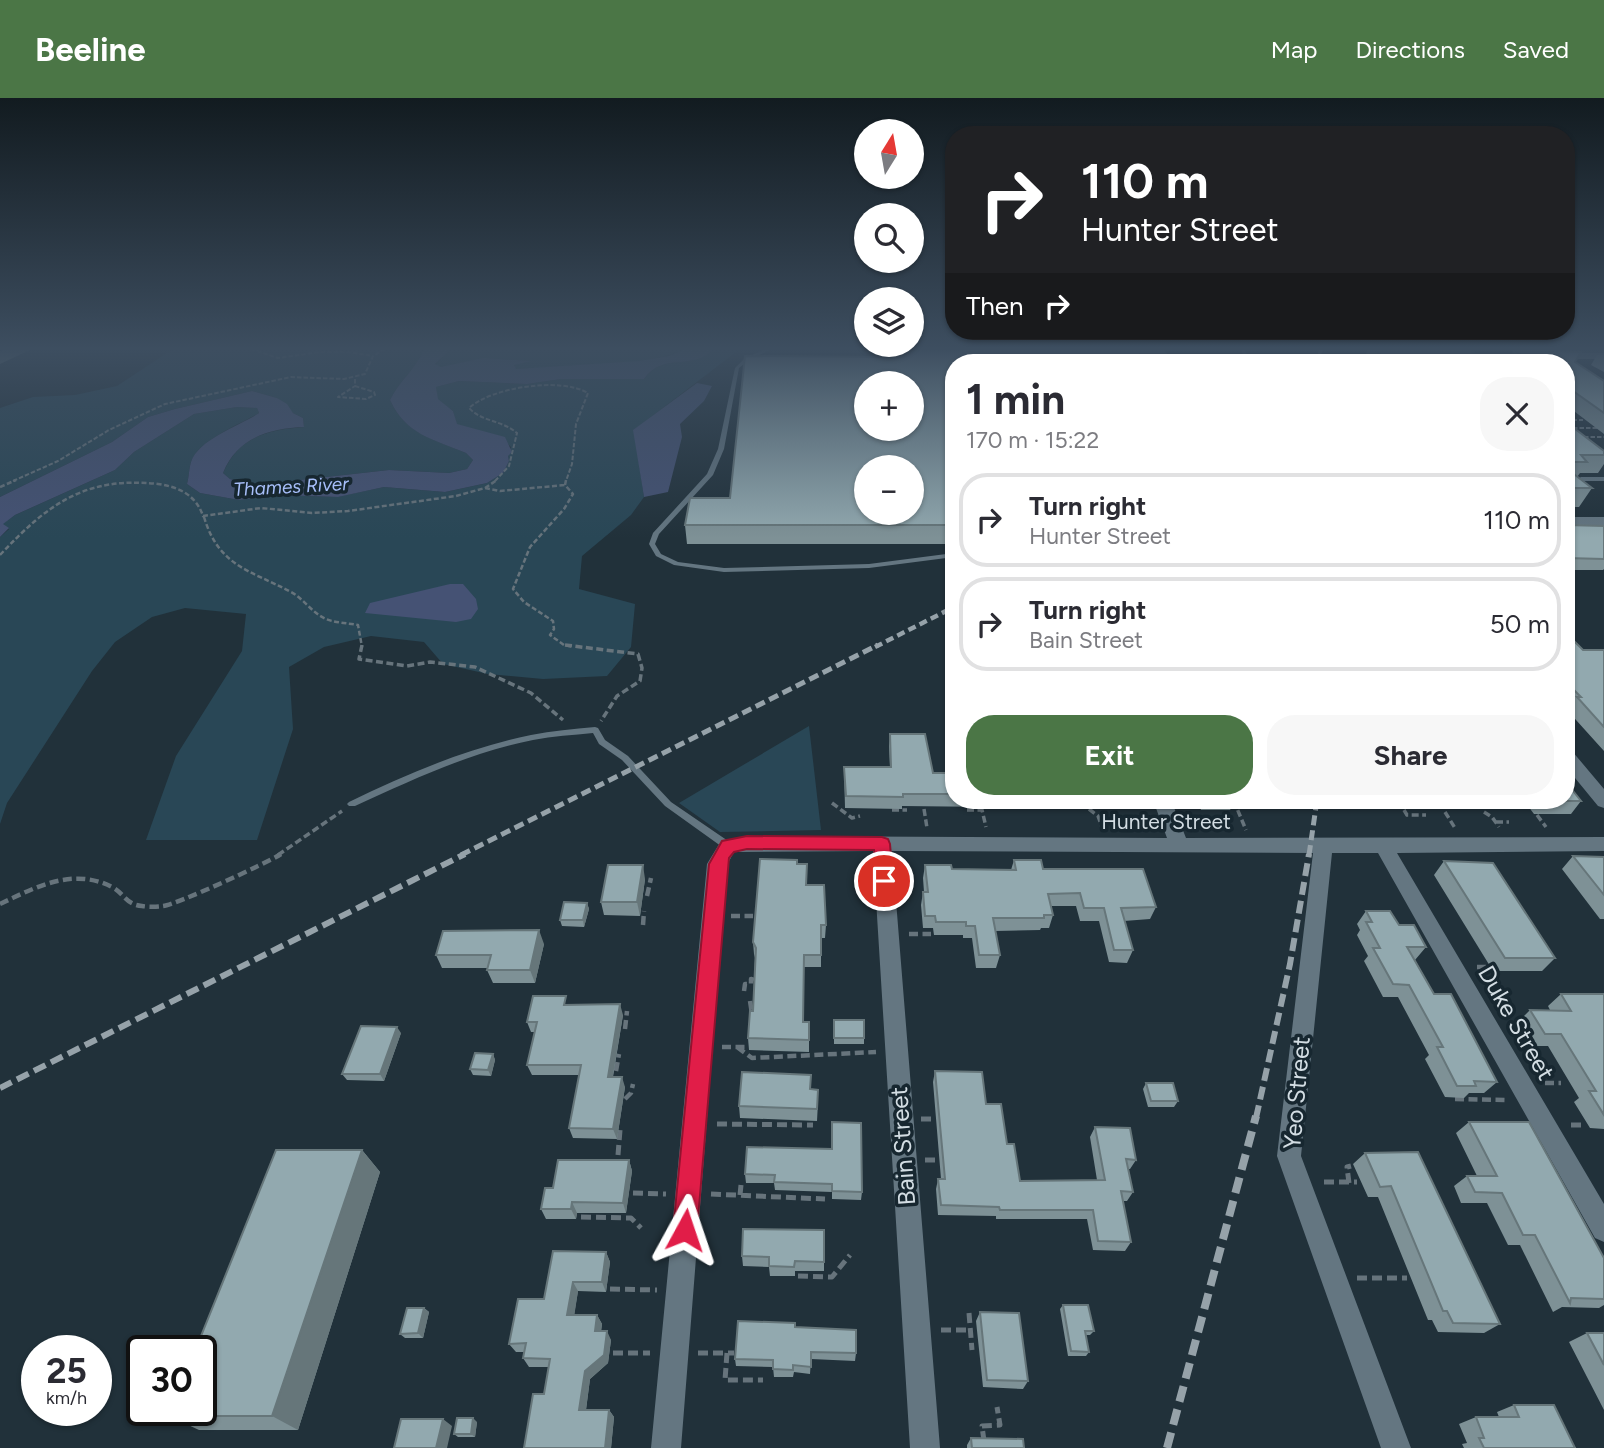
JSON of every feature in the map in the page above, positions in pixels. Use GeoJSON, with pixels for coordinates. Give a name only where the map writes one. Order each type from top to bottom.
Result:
{"type":"FeatureCollection","features":[{"type":"Feature","properties":{"kind":"street"},"geometry":{"type":"LineString","coordinates":[[1575,521],[1604,521]]}},
{"type":"Feature","properties":{"kind":"street"},"geometry":{"type":"LineString","coordinates":[[1575,766],[1604,801]]}},
{"type":"Feature","properties":{"kind":"street"},"geometry":{"type":"LineString","coordinates":[[1165,809],[1179,845]]}},
{"type":"Feature","properties":{"kind":"street","name":"Hunter Street"},"geometry":{"type":"LineString","coordinates":[[729,846],[747,843],[1323,846],[1604,844]]}},
{"type":"Feature","properties":{"kind":"street","name":"Bain Street"},"geometry":{"type":"LineString","coordinates":[[882,844],[925,1448]]}},
{"type":"Feature","properties":{"kind":"street","name":"Duke Street"},"geometry":{"type":"LineString","coordinates":[[1382,845],[1604,1229]]}},
{"type":"Feature","properties":{"kind":"street"},"geometry":{"type":"LineString","coordinates":[[666,1448],[717,864],[729,846]]}},
{"type":"Feature","properties":{"kind":"street","name":"Yeo Street"},"geometry":{"type":"LineString","coordinates":[[1323,846],[1289,1156],[1396,1448]]}},
{"type":"Feature","properties":{"kind":"lane"},"geometry":{"type":"LineString","coordinates":[[728,412],[721,449],[710,475],[656,533],[652,544],[658,555],[676,564],[724,570],[869,566],[945,556]]}},
{"type":"Feature","properties":{"kind":"lane"},"geometry":{"type":"LineString","coordinates":[[1581,479],[1604,479]]}},
{"type":"Feature","properties":{"kind":"lane"},"geometry":{"type":"LineString","coordinates":[[352,804],[419,772],[503,743],[565,731],[595,730],[602,742],[625,758],[668,804],[729,846]]}},
{"type":"Feature","properties":{"kind":"path"},"geometry":{"type":"LineString","coordinates":[[0,486],[58,461],[109,430],[148,412]]}},
{"type":"Feature","properties":{"kind":"path"},"geometry":{"type":"LineString","coordinates":[[203,516],[261,508],[312,513],[348,511],[456,496],[485,488],[501,479],[513,464],[517,433],[507,422],[473,412]]}},
{"type":"Feature","properties":{"kind":"path"},"geometry":{"type":"LineString","coordinates":[[565,485],[567,472],[572,464],[576,424],[581,412]]}},
{"type":"Feature","properties":{"kind":"path"},"geometry":{"type":"LineString","coordinates":[[1575,420],[1583,420]]}},
{"type":"Feature","properties":{"kind":"path"},"geometry":{"type":"LineString","coordinates":[[1575,428],[1598,428]]}},
{"type":"Feature","properties":{"kind":"path"},"geometry":{"type":"LineString","coordinates":[[1584,437],[1604,437]]}},
{"type":"Feature","properties":{"kind":"path"},"geometry":{"type":"LineString","coordinates":[[0,555],[17,536],[32,525],[43,510],[68,495],[94,485],[143,481],[180,488],[201,505],[208,537],[223,555],[245,571],[296,594],[324,619],[358,625],[363,643],[359,659],[407,666],[430,662],[475,667],[531,694],[564,721],[565,731]]}},
{"type":"Feature","properties":{"kind":"path"},"geometry":{"type":"LineString","coordinates":[[485,488],[500,491],[565,485]]}},
{"type":"Feature","properties":{"kind":"path"},"geometry":{"type":"LineString","coordinates":[[565,485],[573,494],[568,505],[530,546],[520,564],[513,589],[524,602],[554,621],[554,629],[550,635],[564,645],[638,654],[642,668],[640,681],[617,696],[595,730]]}},
{"type":"Feature","properties":{"kind":"path"},"geometry":{"type":"LineString","coordinates":[[832,803],[852,818],[860,814],[861,824]]}},
{"type":"Feature","properties":{"kind":"path"},"geometry":{"type":"LineString","coordinates":[[0,904],[43,884],[72,878],[98,880],[120,891],[127,901],[139,906],[165,906],[276,857],[352,804]]}},
{"type":"Feature","properties":{"kind":"path"},"geometry":{"type":"LineString","coordinates":[[924,809],[928,832]]}},
{"type":"Feature","properties":{"kind":"path"},"geometry":{"type":"LineString","coordinates":[[1089,809],[1098,816],[1104,833]]}},
{"type":"Feature","properties":{"kind":"path"},"geometry":{"type":"LineString","coordinates":[[1237,809],[1248,833]]}},
{"type":"Feature","properties":{"kind":"path"},"geometry":{"type":"LineString","coordinates":[[892,810],[907,810]]}},
{"type":"Feature","properties":{"kind":"path"},"geometry":{"type":"LineString","coordinates":[[967,810],[982,810],[987,832]]}},
{"type":"Feature","properties":{"kind":"path"},"geometry":{"type":"LineString","coordinates":[[1404,810],[1407,815],[1426,815]]}},
{"type":"Feature","properties":{"kind":"path"},"geometry":{"type":"LineString","coordinates":[[1484,811],[1503,833]]}},
{"type":"Feature","properties":{"kind":"path"},"geometry":{"type":"LineString","coordinates":[[1445,812],[1458,832]]}},
{"type":"Feature","properties":{"kind":"path"},"geometry":{"type":"LineString","coordinates":[[1537,815],[1550,833]]}},
{"type":"Feature","properties":{"kind":"path"},"geometry":{"type":"LineString","coordinates":[[1496,822],[1509,822]]}},
{"type":"Feature","properties":{"kind":"path"},"geometry":{"type":"LineString","coordinates":[[647,896],[651,878]]}},
{"type":"Feature","properties":{"kind":"path"},"geometry":{"type":"LineString","coordinates":[[643,925],[644,911]]}},
{"type":"Feature","properties":{"kind":"path"},"geometry":{"type":"LineString","coordinates":[[727,916],[753,916]]}},
{"type":"Feature","properties":{"kind":"path"},"geometry":{"type":"LineString","coordinates":[[900,934],[931,934]]}},
{"type":"Feature","properties":{"kind":"path"},"geometry":{"type":"LineString","coordinates":[[1477,967],[1490,967]]}},
{"type":"Feature","properties":{"kind":"path"},"geometry":{"type":"LineString","coordinates":[[744,991],[745,984],[751,984],[751,979],[754,979]]}},
{"type":"Feature","properties":{"kind":"path"},"geometry":{"type":"LineString","coordinates":[[750,1001],[750,1014],[753,1014]]}},
{"type":"Feature","properties":{"kind":"path"},"geometry":{"type":"LineString","coordinates":[[625,1029],[627,1011]]}},
{"type":"Feature","properties":{"kind":"path"},"geometry":{"type":"LineString","coordinates":[[716,1046],[748,1047]]}},
{"type":"Feature","properties":{"kind":"path"},"geometry":{"type":"LineString","coordinates":[[737,1047],[752,1058],[897,1051]]}},
{"type":"Feature","properties":{"kind":"path"},"geometry":{"type":"LineString","coordinates":[[616,1071],[618,1054]]}},
{"type":"Feature","properties":{"kind":"path"},"geometry":{"type":"LineString","coordinates":[[1545,1083],[1561,1083]]}},
{"type":"Feature","properties":{"kind":"path"},"geometry":{"type":"LineString","coordinates":[[625,1099],[631,1093],[633,1084]]}},
{"type":"Feature","properties":{"kind":"path"},"geometry":{"type":"LineString","coordinates":[[1455,1099],[1505,1100]]}},
{"type":"Feature","properties":{"kind":"path"},"geometry":{"type":"LineString","coordinates":[[711,1124],[813,1125]]}},
{"type":"Feature","properties":{"kind":"path"},"geometry":{"type":"LineString","coordinates":[[1571,1125],[1585,1125]]}},
{"type":"Feature","properties":{"kind":"path"},"geometry":{"type":"LineString","coordinates":[[618,1155],[620,1130]]}},
{"type":"Feature","properties":{"kind":"path"},"geometry":{"type":"LineString","coordinates":[[1349,1182],[1347,1167],[1351,1166]]}},
{"type":"Feature","properties":{"kind":"path"},"geometry":{"type":"LineString","coordinates":[[1324,1182],[1357,1182]]}},
{"type":"Feature","properties":{"kind":"path"},"geometry":{"type":"LineString","coordinates":[[740,1195],[741,1185]]}},
{"type":"Feature","properties":{"kind":"path"},"geometry":{"type":"LineString","coordinates":[[633,1193],[670,1194]]}},
{"type":"Feature","properties":{"kind":"path"},"geometry":{"type":"LineString","coordinates":[[706,1194],[825,1199]]}},
{"type":"Feature","properties":{"kind":"path"},"geometry":{"type":"LineString","coordinates":[[581,1217],[631,1218],[640,1228]]}},
{"type":"Feature","properties":{"kind":"path"},"geometry":{"type":"LineString","coordinates":[[798,1276],[832,1277],[850,1255]]}},
{"type":"Feature","properties":{"kind":"path"},"geometry":{"type":"LineString","coordinates":[[1356,1278],[1407,1278]]}},
{"type":"Feature","properties":{"kind":"path"},"geometry":{"type":"LineString","coordinates":[[610,1289],[660,1290]]}},
{"type":"Feature","properties":{"kind":"path"},"geometry":{"type":"LineString","coordinates":[[969,1313],[972,1350]]}},
{"type":"Feature","properties":{"kind":"path"},"geometry":{"type":"LineString","coordinates":[[934,1330],[970,1330]]}},
{"type":"Feature","properties":{"kind":"path"},"geometry":{"type":"LineString","coordinates":[[613,1353],[654,1353]]}},
{"type":"Feature","properties":{"kind":"path"},"geometry":{"type":"LineString","coordinates":[[694,1353],[730,1353],[725,1380],[763,1380]]}},
{"type":"Feature","properties":{"kind":"path"},"geometry":{"type":"LineString","coordinates":[[984,1441],[982,1426],[1000,1425],[997,1407]]}},
{"type":"Feature","properties":{"kind":"shaded area"},"geometry":{"type":"Polygon","coordinates":[[[0,412],[165,412],[148,417],[112,442],[0,497],[0,412]]]}},
{"type":"Feature","properties":{"kind":"shaded area"},"geometry":{"type":"Polygon","coordinates":[[[206,412],[259,413],[221,433],[195,454],[190,464],[187,484],[200,493],[239,500],[277,495],[337,497],[384,487],[445,492],[487,483],[503,473],[509,461],[511,447],[507,443],[456,424],[453,412],[658,412],[634,430],[644,497],[631,515],[582,556],[579,589],[635,604],[631,647],[607,676],[543,679],[488,674],[443,664],[424,642],[371,636],[324,647],[289,667],[293,729],[257,840],[146,840],[176,756],[242,651],[246,614],[185,608],[152,617],[115,642],[92,671],[7,803],[0,824],[0,537],[9,529],[2,524],[15,515],[115,470],[134,452],[194,414],[206,412]]]}},
{"type":"Feature","properties":{"kind":"shaded area"},"geometry":{"type":"Polygon","coordinates":[[[397,412],[404,421],[422,434],[466,453],[473,460],[467,469],[449,473],[389,470],[264,484],[230,479],[223,473],[237,451],[256,437],[278,430],[304,427],[303,418],[293,413],[397,412]]]}},
{"type":"Feature","properties":{"kind":"shaded area"},"geometry":{"type":"Polygon","coordinates":[[[809,726],[821,830],[720,832],[679,803],[809,726]]]}},
{"type":"Feature","properties":{"kind":"water"},"geometry":{"type":"Polygon","coordinates":[[[165,412],[206,412],[194,414],[134,452],[115,470],[15,515],[3,524],[9,528],[0,537],[0,497],[112,442],[148,417],[165,412]]]}},
{"type":"Feature","properties":{"kind":"water","name":"Thames River"},"geometry":{"type":"Polygon","coordinates":[[[259,412],[292,412],[303,418],[304,427],[267,433],[246,443],[229,461],[223,473],[230,479],[264,484],[389,470],[449,473],[467,469],[473,460],[466,453],[422,434],[404,421],[397,412],[453,412],[457,424],[505,437],[512,452],[508,456],[509,461],[503,473],[487,483],[445,492],[384,487],[338,497],[277,495],[239,500],[200,493],[187,484],[190,464],[202,446],[259,412]]]}},
{"type":"Feature","properties":{"kind":"water"},"geometry":{"type":"Polygon","coordinates":[[[658,412],[693,412],[680,424],[682,437],[668,492],[644,497],[633,430],[658,412]]]}},
{"type":"Feature","properties":{"kind":"water"},"geometry":{"type":"Polygon","coordinates":[[[450,584],[463,584],[476,599],[478,609],[471,619],[456,622],[365,613],[370,603],[450,584]]]}},
{"type":"Feature","properties":{"kind":"building"},"geometry":{"type":"Polygon","coordinates":[[[739,412],[854,412],[854,441],[924,441],[924,412],[945,412],[945,525],[924,525],[924,455],[854,455],[854,525],[685,525],[690,498],[730,498],[739,412]]]}},
{"type":"Feature","properties":{"kind":"building"},"geometry":{"type":"Polygon","coordinates":[[[1575,429],[1604,451],[1604,455],[1581,455],[1587,462],[1575,462],[1575,429]]]}},
{"type":"Feature","properties":{"kind":"building"},"geometry":{"type":"Polygon","coordinates":[[[1575,475],[1592,488],[1575,488],[1575,475]]]}},
{"type":"Feature","properties":{"kind":"building"},"geometry":{"type":"Polygon","coordinates":[[[1575,525],[1604,526],[1604,559],[1575,558],[1575,525]]]}},
{"type":"Feature","properties":{"kind":"building"},"geometry":{"type":"Polygon","coordinates":[[[1575,642],[1583,650],[1604,650],[1604,727],[1577,697],[1581,697],[1575,691],[1575,642]]]}},
{"type":"Feature","properties":{"kind":"building"},"geometry":{"type":"Polygon","coordinates":[[[890,734],[925,734],[933,773],[945,773],[945,794],[903,794],[903,797],[846,796],[844,767],[891,767],[890,734]]]}},
{"type":"Feature","properties":{"kind":"building"},"geometry":{"type":"Polygon","coordinates":[[[1573,856],[1604,857],[1604,895],[1573,856]]]}},
{"type":"Feature","properties":{"kind":"building"},"geometry":{"type":"Polygon","coordinates":[[[760,859],[797,860],[797,864],[807,864],[806,885],[824,885],[826,925],[821,925],[821,955],[804,955],[803,1022],[809,1022],[809,1040],[748,1038],[750,1011],[753,1011],[756,948],[753,942],[760,859]]]}},
{"type":"Feature","properties":{"kind":"building"},"geometry":{"type":"Polygon","coordinates":[[[1014,860],[1041,860],[1043,869],[1143,869],[1156,907],[1121,908],[1133,950],[1114,950],[1104,908],[1084,908],[1080,893],[1048,894],[1053,915],[1044,915],[1044,918],[993,918],[1000,955],[979,955],[975,926],[966,926],[966,922],[936,922],[935,916],[925,916],[923,892],[928,892],[925,865],[951,865],[952,869],[1016,870],[1014,860]]]}},
{"type":"Feature","properties":{"kind":"building"},"geometry":{"type":"Polygon","coordinates":[[[1444,861],[1493,863],[1555,958],[1505,958],[1444,861]]]}},
{"type":"Feature","properties":{"kind":"building"},"geometry":{"type":"Polygon","coordinates":[[[608,865],[643,865],[637,902],[601,902],[608,865]]]}},
{"type":"Feature","properties":{"kind":"building"},"geometry":{"type":"Polygon","coordinates":[[[564,902],[587,903],[583,920],[560,920],[564,902]]]}},
{"type":"Feature","properties":{"kind":"building"},"geometry":{"type":"Polygon","coordinates":[[[1366,911],[1390,911],[1399,925],[1414,925],[1426,947],[1407,947],[1434,994],[1451,994],[1497,1082],[1474,1081],[1476,1086],[1457,1086],[1437,1047],[1443,1047],[1409,985],[1393,984],[1373,948],[1380,948],[1366,922],[1372,922],[1366,911]]]}},
{"type":"Feature","properties":{"kind":"building"},"geometry":{"type":"Polygon","coordinates":[[[539,930],[530,970],[487,970],[491,955],[436,955],[443,931],[539,930]]]}},
{"type":"Feature","properties":{"kind":"building"},"geometry":{"type":"Polygon","coordinates":[[[1561,994],[1604,994],[1604,1115],[1589,1091],[1596,1091],[1561,1034],[1545,1034],[1530,1010],[1571,1011],[1561,994]]]}},
{"type":"Feature","properties":{"kind":"building"},"geometry":{"type":"Polygon","coordinates":[[[533,996],[566,996],[564,1005],[620,1004],[608,1077],[622,1077],[613,1129],[569,1128],[581,1065],[527,1065],[537,1022],[527,1022],[533,996]]]}},
{"type":"Feature","properties":{"kind":"building"},"geometry":{"type":"Polygon","coordinates":[[[834,1020],[864,1020],[864,1038],[834,1038],[834,1020]]]}},
{"type":"Feature","properties":{"kind":"building"},"geometry":{"type":"Polygon","coordinates":[[[361,1026],[397,1027],[380,1074],[342,1074],[361,1026]]]}},
{"type":"Feature","properties":{"kind":"building"},"geometry":{"type":"Polygon","coordinates":[[[475,1053],[493,1054],[488,1070],[470,1069],[475,1053]]]}},
{"type":"Feature","properties":{"kind":"building"},"geometry":{"type":"Polygon","coordinates":[[[935,1071],[982,1072],[986,1104],[1001,1104],[1007,1144],[1014,1144],[1020,1181],[1105,1180],[1095,1127],[1130,1128],[1136,1160],[1126,1159],[1133,1192],[1121,1191],[1131,1242],[1098,1241],[1093,1210],[1000,1210],[999,1207],[941,1205],[938,1179],[945,1179],[935,1071]]]}},
{"type":"Feature","properties":{"kind":"building"},"geometry":{"type":"Polygon","coordinates":[[[742,1072],[811,1075],[810,1089],[818,1090],[817,1109],[739,1106],[742,1072]]]}},
{"type":"Feature","properties":{"kind":"building"},"geometry":{"type":"Polygon","coordinates":[[[1146,1083],[1173,1083],[1178,1101],[1151,1101],[1146,1083]]]}},
{"type":"Feature","properties":{"kind":"building"},"geometry":{"type":"Polygon","coordinates":[[[832,1122],[861,1123],[862,1192],[832,1191],[832,1184],[774,1182],[775,1175],[745,1174],[747,1147],[832,1149],[832,1122]]]}},
{"type":"Feature","properties":{"kind":"building"},"geometry":{"type":"Polygon","coordinates":[[[1469,1122],[1529,1122],[1604,1258],[1604,1299],[1571,1298],[1570,1303],[1535,1235],[1523,1235],[1502,1193],[1475,1192],[1467,1176],[1497,1176],[1469,1122]]]}},
{"type":"Feature","properties":{"kind":"building"},"geometry":{"type":"Polygon","coordinates":[[[276,1150],[362,1150],[272,1416],[217,1416],[217,1335],[201,1335],[276,1150]]]}},
{"type":"Feature","properties":{"kind":"building"},"geometry":{"type":"Polygon","coordinates":[[[1418,1152],[1500,1324],[1453,1323],[1447,1311],[1443,1311],[1391,1186],[1380,1187],[1365,1153],[1418,1152]]]}},
{"type":"Feature","properties":{"kind":"building"},"geometry":{"type":"Polygon","coordinates":[[[558,1160],[629,1160],[623,1203],[572,1202],[571,1209],[541,1209],[545,1188],[553,1188],[558,1160]]]}},
{"type":"Feature","properties":{"kind":"building"},"geometry":{"type":"Polygon","coordinates":[[[743,1229],[824,1230],[824,1262],[795,1261],[794,1267],[769,1266],[769,1257],[742,1256],[743,1229]]]}},
{"type":"Feature","properties":{"kind":"building"},"geometry":{"type":"Polygon","coordinates":[[[553,1251],[606,1252],[602,1282],[573,1282],[567,1315],[597,1315],[595,1331],[607,1331],[604,1355],[585,1371],[579,1410],[609,1410],[605,1448],[524,1448],[533,1394],[544,1394],[550,1359],[523,1358],[526,1343],[509,1344],[518,1299],[544,1299],[553,1251]]]}},
{"type":"Feature","properties":{"kind":"building"},"geometry":{"type":"Polygon","coordinates":[[[1063,1305],[1088,1305],[1094,1331],[1085,1331],[1089,1352],[1071,1351],[1063,1305]]]}},
{"type":"Feature","properties":{"kind":"building"},"geometry":{"type":"Polygon","coordinates":[[[407,1308],[424,1308],[418,1333],[400,1334],[407,1308]]]}},
{"type":"Feature","properties":{"kind":"building"},"geometry":{"type":"Polygon","coordinates":[[[980,1312],[1019,1313],[1028,1381],[987,1380],[980,1312]]]}},
{"type":"Feature","properties":{"kind":"building"},"geometry":{"type":"Polygon","coordinates":[[[738,1321],[795,1323],[795,1327],[856,1330],[856,1353],[811,1352],[811,1367],[793,1365],[793,1370],[773,1369],[773,1360],[735,1359],[738,1321]]]}},
{"type":"Feature","properties":{"kind":"building"},"geometry":{"type":"Polygon","coordinates":[[[1587,1333],[1604,1333],[1604,1365],[1587,1333]]]}},
{"type":"Feature","properties":{"kind":"building"},"geometry":{"type":"Polygon","coordinates":[[[1514,1405],[1554,1405],[1575,1448],[1484,1448],[1479,1438],[1484,1438],[1476,1417],[1519,1417],[1514,1405]]]}},
{"type":"Feature","properties":{"kind":"building"},"geometry":{"type":"Polygon","coordinates":[[[457,1418],[473,1418],[471,1434],[454,1434],[457,1418]]]}},
{"type":"Feature","properties":{"kind":"building"},"geometry":{"type":"Polygon","coordinates":[[[401,1419],[443,1419],[436,1448],[394,1448],[401,1419]]]}},
{"type":"Feature","properties":{"kind":"building"},"geometry":{"type":"Polygon","coordinates":[[[971,1438],[1023,1439],[1024,1448],[972,1448],[971,1438]]]}},
{"type":"Feature","properties":{"kind":"railway"},"geometry":{"type":"LineString","coordinates":[[875,647],[945,612]]}},
{"type":"Feature","properties":{"kind":"railway"},"geometry":{"type":"LineString","coordinates":[[461,855],[878,645]]}},
{"type":"Feature","properties":{"kind":"railway"},"geometry":{"type":"LineString","coordinates":[[1309,855],[1316,809]]}},
{"type":"Feature","properties":{"kind":"railway"},"geometry":{"type":"LineString","coordinates":[[0,1088],[465,854]]}},
{"type":"Feature","properties":{"kind":"railway"},"geometry":{"type":"LineString","coordinates":[[1256,1118],[1290,964],[1309,854]]}},
{"type":"Feature","properties":{"kind":"railway"},"geometry":{"type":"LineString","coordinates":[[1167,1448],[1256,1116]]}},
{"type":"Feature","properties":{"kind":"route"},"geometry":{"type":"LineString","coordinates":[[685,1230],[717,864],[721,855],[729,846],[747,843],[882,844],[884,881]]}}]}
